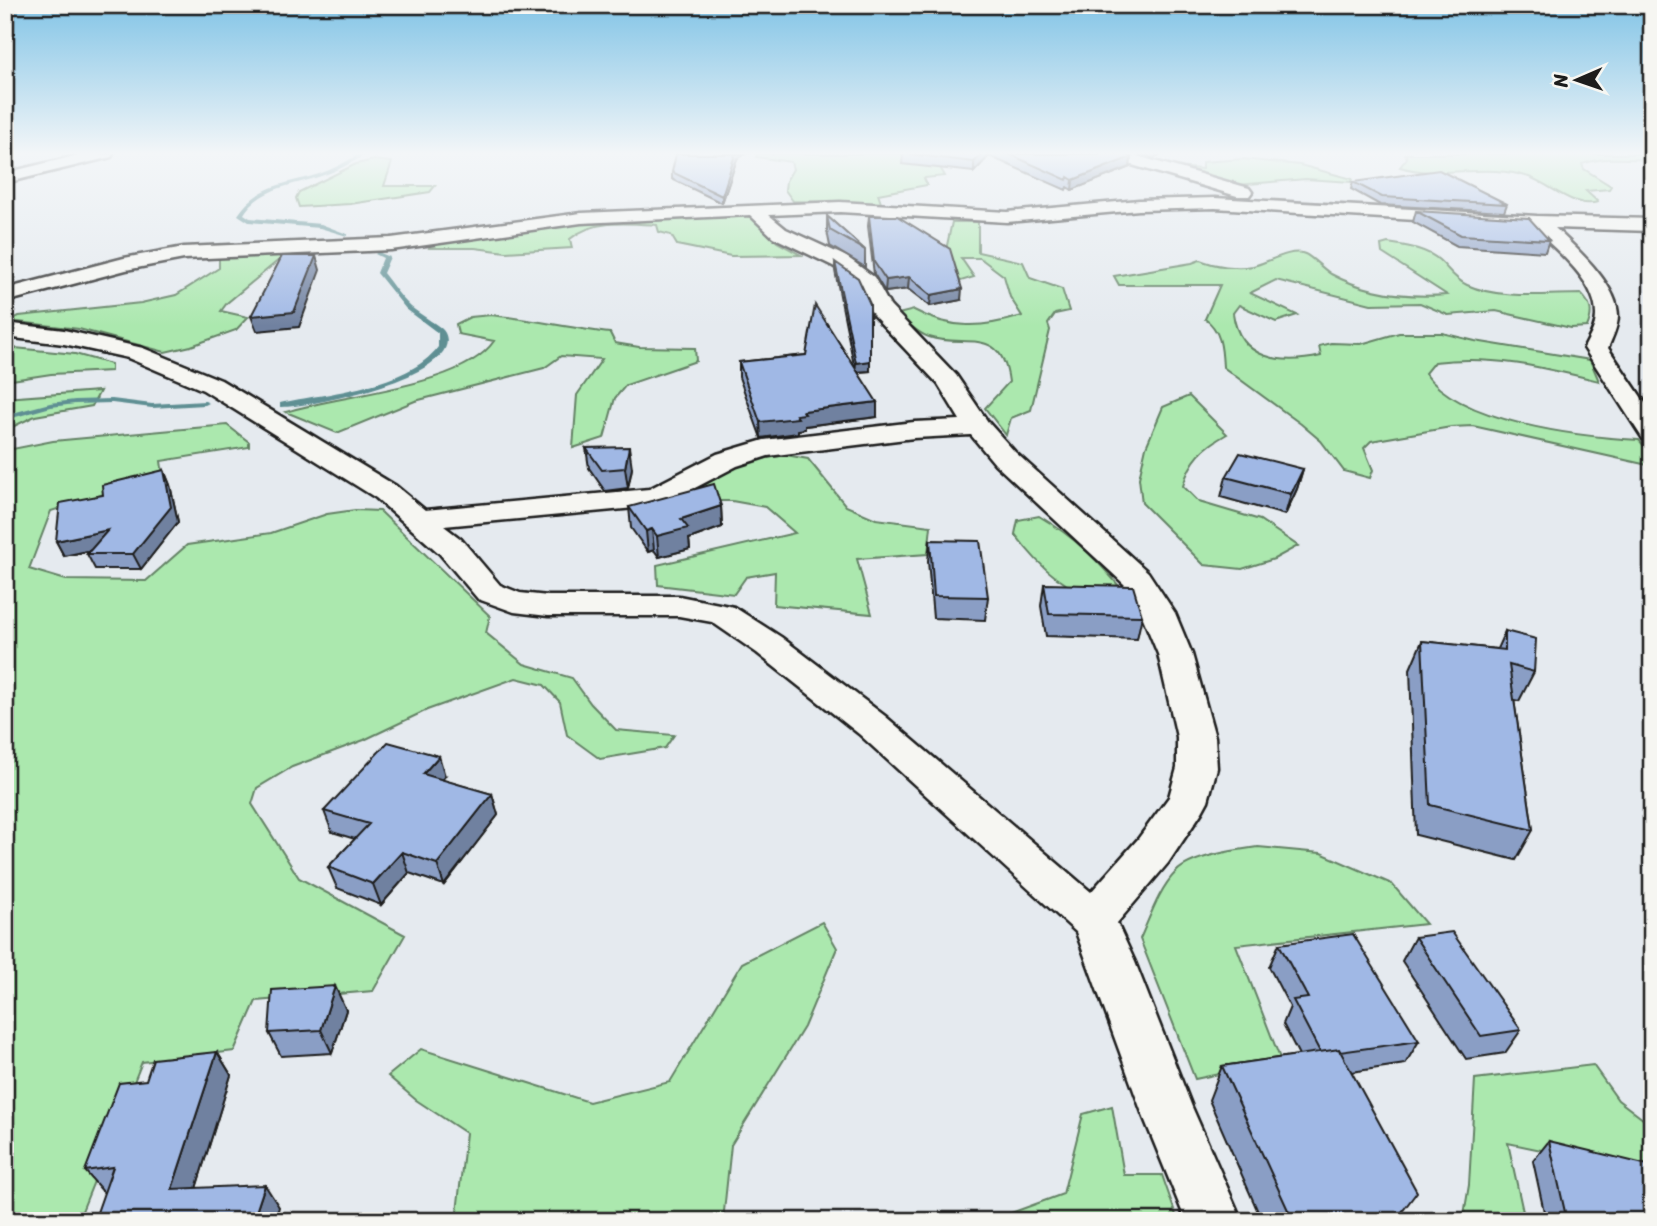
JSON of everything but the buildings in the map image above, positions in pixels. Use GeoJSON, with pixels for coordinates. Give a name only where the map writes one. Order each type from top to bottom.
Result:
{"type":"FeatureCollection","features":[{"type":"Feature","properties":{"kind":"street"},"geometry":{"type":"LineString","coordinates":[[5,296],[124,264],[184,253],[391,244],[581,218],[711,211]]}},
{"type":"Feature","properties":{"kind":"street"},"geometry":{"type":"LineString","coordinates":[[755,211],[762,221],[790,241],[841,261],[864,279],[874,289],[876,303],[881,310],[947,380],[978,427],[1031,484],[1137,579],[1158,613],[1175,654],[1196,737],[1197,768],[1188,801],[1153,851],[1093,920]]}},
{"type":"Feature","properties":{"kind":"street"},"geometry":{"type":"LineString","coordinates":[[901,211],[984,217],[1059,211]]}},
{"type":"Feature","properties":{"kind":"street"},"geometry":{"type":"LineString","coordinates":[[1370,211],[1537,222],[1652,225]]}},
{"type":"Feature","properties":{"kind":"street"},"geometry":{"type":"LineString","coordinates":[[1537,222],[1570,251],[1599,290],[1608,316],[1596,348],[1652,433]]}},
{"type":"Feature","properties":{"kind":"street"},"geometry":{"type":"LineString","coordinates":[[5,330],[64,337],[135,353],[212,385],[387,492],[450,546],[489,592],[514,603],[548,606],[678,606],[722,614],[769,645],[872,725],[1093,920],[1112,962],[1168,1113],[1214,1221]]}},
{"type":"Feature","properties":{"kind":"street"},"geometry":{"type":"LineString","coordinates":[[418,519],[550,509],[656,497],[727,460],[764,448],[914,430],[978,427]]}},
{"type":"Feature","properties":{"kind":"green space"},"geometry":{"type":"Polygon","coordinates":[[[734,213],[751,217],[777,242],[801,255],[731,256],[677,245],[671,235],[659,232],[657,225],[623,223],[600,225],[579,233],[570,239],[572,248],[506,252],[475,248],[429,248],[430,245],[582,221],[734,213]]]}},
{"type":"Feature","properties":{"kind":"green space"},"geometry":{"type":"Polygon","coordinates":[[[952,222],[978,222],[978,252],[1023,262],[1030,278],[1062,289],[1069,311],[1055,314],[1048,324],[1050,330],[1031,410],[1011,418],[1006,435],[985,408],[1009,382],[1005,364],[998,352],[990,345],[980,342],[942,340],[925,335],[898,314],[914,310],[941,321],[967,325],[993,323],[1022,316],[1010,297],[1004,276],[980,258],[961,258],[974,277],[961,281],[923,257],[946,250],[952,222]]]}},
{"type":"Feature","properties":{"kind":"green space"},"geometry":{"type":"Polygon","coordinates":[[[1388,243],[1428,253],[1459,280],[1480,290],[1523,295],[1581,294],[1590,309],[1587,327],[1571,328],[1496,311],[1448,315],[1420,303],[1371,304],[1276,280],[1250,293],[1297,315],[1276,322],[1239,305],[1233,313],[1237,329],[1244,341],[1265,356],[1292,360],[1321,356],[1319,346],[1331,343],[1361,344],[1399,333],[1442,333],[1590,360],[1599,381],[1538,367],[1477,360],[1434,362],[1425,373],[1442,390],[1465,404],[1493,415],[1555,431],[1639,440],[1652,455],[1652,466],[1473,426],[1451,427],[1371,441],[1364,448],[1373,470],[1370,478],[1344,471],[1321,441],[1223,367],[1217,334],[1205,319],[1220,285],[1119,285],[1114,276],[1200,260],[1212,264],[1246,267],[1286,254],[1299,253],[1305,254],[1331,274],[1358,286],[1402,295],[1447,295],[1382,253],[1381,245],[1388,243]]]}},
{"type":"Feature","properties":{"kind":"green space"},"geometry":{"type":"Polygon","coordinates":[[[286,254],[221,311],[248,317],[236,330],[191,346],[165,352],[79,329],[9,321],[19,316],[141,303],[176,295],[219,268],[219,256],[286,254]]]}},
{"type":"Feature","properties":{"kind":"green space"},"geometry":{"type":"Polygon","coordinates":[[[491,315],[610,333],[615,343],[639,347],[695,348],[696,361],[626,385],[615,398],[604,438],[573,448],[577,395],[602,359],[561,356],[544,368],[415,401],[337,433],[286,412],[398,387],[455,369],[478,357],[494,341],[458,334],[456,324],[470,317],[491,315]]]}},
{"type":"Feature","properties":{"kind":"green space"},"geometry":{"type":"Polygon","coordinates":[[[5,347],[75,354],[111,364],[111,371],[51,374],[5,381],[5,347]]]}},
{"type":"Feature","properties":{"kind":"green space"},"geometry":{"type":"Polygon","coordinates":[[[100,391],[92,406],[35,416],[12,427],[7,439],[13,449],[53,441],[227,425],[249,442],[249,447],[161,461],[163,475],[51,511],[29,569],[66,580],[146,581],[187,545],[271,533],[327,514],[355,510],[380,511],[490,616],[486,633],[524,664],[572,678],[591,704],[616,730],[674,735],[665,748],[600,759],[567,735],[560,702],[544,685],[516,678],[427,710],[364,740],[292,767],[257,788],[252,804],[299,878],[405,935],[373,991],[256,1001],[234,1051],[142,1062],[78,1221],[5,1221],[5,398],[100,391]]]}},
{"type":"Feature","properties":{"kind":"green space"},"geometry":{"type":"Polygon","coordinates":[[[1189,396],[1227,434],[1199,455],[1183,486],[1199,502],[1260,520],[1298,546],[1274,559],[1242,569],[1204,565],[1142,503],[1139,478],[1146,447],[1163,407],[1189,396]]]}},
{"type":"Feature","properties":{"kind":"green space"},"geometry":{"type":"Polygon","coordinates":[[[786,455],[808,459],[846,506],[876,519],[931,526],[928,554],[857,559],[872,614],[774,605],[775,572],[746,577],[734,594],[658,585],[657,565],[795,533],[765,507],[732,501],[704,501],[694,490],[740,462],[786,455]]]}},
{"type":"Feature","properties":{"kind":"green space"},"geometry":{"type":"Polygon","coordinates":[[[1039,516],[1087,552],[1127,596],[1086,593],[1062,581],[1041,564],[1015,534],[1018,520],[1039,516]]]}},
{"type":"Feature","properties":{"kind":"green space"},"geometry":{"type":"Polygon","coordinates":[[[1258,847],[1321,853],[1392,884],[1426,924],[1236,945],[1281,1061],[1195,1079],[1140,939],[1165,887],[1183,866],[1215,855],[1258,847]]]}},
{"type":"Feature","properties":{"kind":"green space"},"geometry":{"type":"Polygon","coordinates":[[[822,922],[837,948],[804,1027],[731,1145],[723,1221],[456,1221],[466,1133],[416,1100],[388,1076],[421,1049],[589,1102],[670,1082],[742,963],[822,922]]]}},
{"type":"Feature","properties":{"kind":"green space"},"geometry":{"type":"Polygon","coordinates":[[[1593,1065],[1618,1100],[1652,1126],[1652,1173],[1508,1143],[1525,1221],[1463,1221],[1469,1185],[1475,1079],[1593,1065]]]}},
{"type":"Feature","properties":{"kind":"green space"},"geometry":{"type":"Polygon","coordinates":[[[1112,1106],[1124,1175],[1162,1175],[1178,1221],[989,1221],[1063,1194],[1083,1114],[1112,1106]]]}},
{"type":"Feature","properties":{"kind":"waterway"},"geometry":{"type":"LineString","coordinates":[[243,211],[241,215],[249,220],[321,226],[345,235]]}},
{"type":"Feature","properties":{"kind":"waterway"},"geometry":{"type":"LineString","coordinates":[[283,405],[345,393],[395,379],[433,359],[442,347],[441,332],[408,308],[380,273],[387,257],[378,254]]}},
{"type":"Feature","properties":{"kind":"waterway"},"geometry":{"type":"LineString","coordinates":[[5,418],[50,405],[75,402],[112,401],[152,406],[205,403]]}}]}
